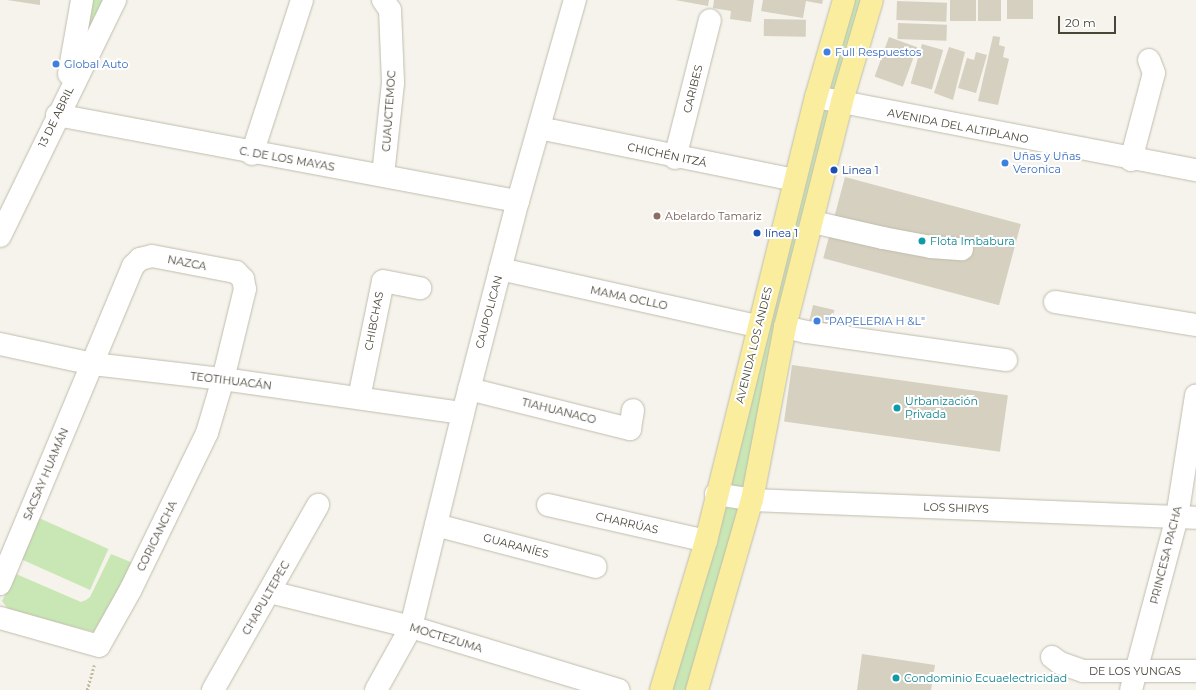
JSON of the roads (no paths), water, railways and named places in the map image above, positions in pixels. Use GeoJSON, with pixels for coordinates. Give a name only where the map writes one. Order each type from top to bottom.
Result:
{"type":"FeatureCollection","features":[{"type":"Feature","properties":{"kind":"main road","name":"AVENIDA LOS ANDES"},"geometry":{"type":"LineString","coordinates":[[661,690],[706,541],[716,494],[816,97],[844,0]]}},
{"type":"Feature","properties":{"kind":"main road"},"geometry":{"type":"LineString","coordinates":[[697,690],[752,500],[785,327],[813,222],[842,101],[872,0]]}},
{"type":"Feature","properties":{"kind":"street"},"geometry":{"type":"LineString","coordinates":[[57,116],[70,70],[82,0]]}},
{"type":"Feature","properties":{"kind":"street","name":"13 DE ABRIL"},"geometry":{"type":"LineString","coordinates":[[0,236],[57,116],[115,0]]}},
{"type":"Feature","properties":{"kind":"street"},"geometry":{"type":"LineString","coordinates":[[252,154],[302,0]]}},
{"type":"Feature","properties":{"kind":"street","name":"CUAUCTEMOC"},"geometry":{"type":"LineString","coordinates":[[383,0],[390,10],[393,83],[383,175]]}},
{"type":"Feature","properties":{"kind":"street","name":"CAUPOLICAN"},"geometry":{"type":"LineString","coordinates":[[376,690],[411,627],[462,413],[518,202],[575,0]]}},
{"type":"Feature","properties":{"kind":"street","name":"CARIBES"},"geometry":{"type":"LineString","coordinates":[[675,158],[710,20]]}},
{"type":"Feature","properties":{"kind":"street"},"geometry":{"type":"LineString","coordinates":[[1131,160],[1154,73],[1149,60]]}},
{"type":"Feature","properties":{"kind":"street","name":"AVENIDA DEL ALTIPLANO"},"geometry":{"type":"LineString","coordinates":[[816,97],[1131,160],[1196,170]]}},
{"type":"Feature","properties":{"kind":"street","name":"C. DE LOS MAYAS"},"geometry":{"type":"LineString","coordinates":[[57,116],[252,154],[383,175],[518,202]]}},
{"type":"Feature","properties":{"kind":"street","name":"CHICHÉN ITZÁ"},"geometry":{"type":"LineString","coordinates":[[539,128],[675,158],[795,180]]}},
{"type":"Feature","properties":{"kind":"street"},"geometry":{"type":"LineString","coordinates":[[813,222],[903,242],[962,249]]}},
{"type":"Feature","properties":{"kind":"street","name":"NAZCA"},"geometry":{"type":"LineString","coordinates":[[93,364],[133,266],[140,259],[152,256],[236,272],[243,279],[245,289],[223,379]]}},
{"type":"Feature","properties":{"kind":"street","name":"MAMA OCLLO"},"geometry":{"type":"LineString","coordinates":[[500,269],[758,326]]}},
{"type":"Feature","properties":{"kind":"street","name":"CHIBCHAS"},"geometry":{"type":"LineString","coordinates":[[359,398],[383,281],[420,288]]}},
{"type":"Feature","properties":{"kind":"street"},"geometry":{"type":"LineString","coordinates":[[1055,302],[1196,325]]}},
{"type":"Feature","properties":{"kind":"street"},"geometry":{"type":"LineString","coordinates":[[785,327],[806,332],[1006,360]]}},
{"type":"Feature","properties":{"kind":"street","name":"TEOTIHUACÁN"},"geometry":{"type":"LineString","coordinates":[[0,344],[93,364],[223,379],[462,413]]}},
{"type":"Feature","properties":{"kind":"street","name":"SACSAY HUAMÁN"},"geometry":{"type":"LineString","coordinates":[[0,584],[93,364]]}},
{"type":"Feature","properties":{"kind":"street","name":"CORICANCHA"},"geometry":{"type":"LineString","coordinates":[[0,618],[99,646],[131,589],[207,433],[223,379]]}},
{"type":"Feature","properties":{"kind":"street","name":"TIAHUANACO"},"geometry":{"type":"LineString","coordinates":[[469,389],[630,429],[633,410]]}},
{"type":"Feature","properties":{"kind":"street","name":"PRINCESA PACHA"},"geometry":{"type":"LineString","coordinates":[[1133,680],[1187,518],[1196,395]]}},
{"type":"Feature","properties":{"kind":"street","name":"LOS SHIRYS"},"geometry":{"type":"LineString","coordinates":[[716,494],[752,500],[1187,518]]}},
{"type":"Feature","properties":{"kind":"street","name":"CHAPULTEPEC"},"geometry":{"type":"LineString","coordinates":[[213,690],[318,505]]}},
{"type":"Feature","properties":{"kind":"street","name":"CHARRÚAS"},"geometry":{"type":"LineString","coordinates":[[548,505],[706,541]]}},
{"type":"Feature","properties":{"kind":"street","name":"GUARANÍES"},"geometry":{"type":"LineString","coordinates":[[436,525],[596,567]]}},
{"type":"Feature","properties":{"kind":"street","name":"MOCTEZUMA"},"geometry":{"type":"LineString","coordinates":[[270,592],[411,627],[619,690]]}},
{"type":"Feature","properties":{"kind":"street","name":"DE LOS YUNGAS"},"geometry":{"type":"LineString","coordinates":[[1052,657],[1060,663],[1083,671],[1133,680],[1196,671]]}},
{"type":"Feature","properties":{"kind":"place","name":"Full Respuestos"},"geometry":{"type":"Point","coordinates":[827,52]}},
{"type":"Feature","properties":{"kind":"place","name":"Global Auto"},"geometry":{"type":"Point","coordinates":[56,64]}},
{"type":"Feature","properties":{"kind":"place","name":"Uñas y Uñas Veronica"},"geometry":{"type":"Point","coordinates":[1005,163]}},
{"type":"Feature","properties":{"kind":"place","name":"Linea 1"},"geometry":{"type":"Point","coordinates":[834,170]}},
{"type":"Feature","properties":{"kind":"place","name":"Abelardo Tamariz"},"geometry":{"type":"Point","coordinates":[657,216]}},
{"type":"Feature","properties":{"kind":"place","name":"línea 1"},"geometry":{"type":"Point","coordinates":[757,233]}},
{"type":"Feature","properties":{"kind":"place","name":"Flota Imbabura"},"geometry":{"type":"Point","coordinates":[922,241]}},
{"type":"Feature","properties":{"kind":"place","name":"\"PAPELERIA H &L\""},"geometry":{"type":"Point","coordinates":[817,321]}},
{"type":"Feature","properties":{"kind":"place","name":"Urbanización Privada"},"geometry":{"type":"Point","coordinates":[897,408]}},
{"type":"Feature","properties":{"kind":"place","name":"Condominio Ecuaelectricidad"},"geometry":{"type":"Point","coordinates":[896,678]}}]}
